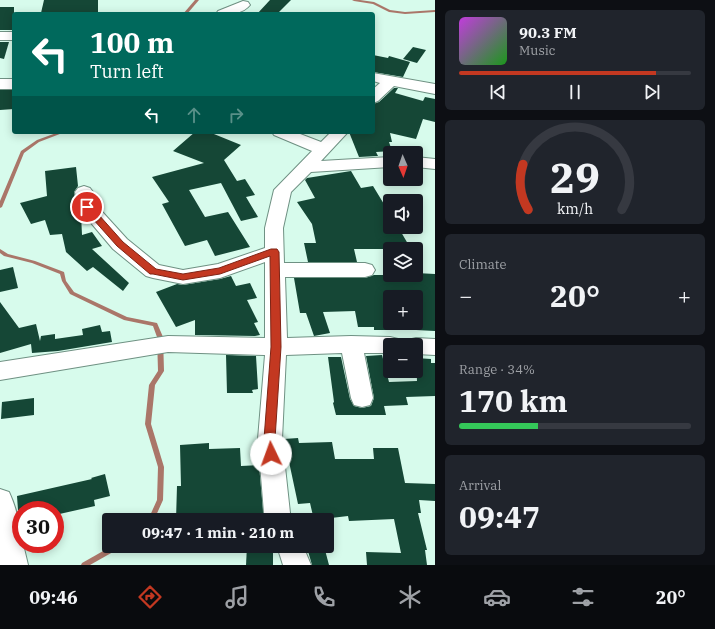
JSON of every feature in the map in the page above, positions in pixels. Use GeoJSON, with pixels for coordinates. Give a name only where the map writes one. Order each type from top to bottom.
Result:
{"type":"FeatureCollection","features":[{"type":"Feature","properties":{"kind":"street"},"geometry":{"type":"LineString","coordinates":[[227,12],[242,5]]}},
{"type":"Feature","properties":{"kind":"street"},"geometry":{"type":"LineString","coordinates":[[0,36],[12,36]]}},
{"type":"Feature","properties":{"kind":"street"},"geometry":{"type":"LineString","coordinates":[[375,77],[435,89]]}},
{"type":"Feature","properties":{"kind":"street"},"geometry":{"type":"LineString","coordinates":[[375,96],[391,80]]}},
{"type":"Feature","properties":{"kind":"street"},"geometry":{"type":"LineString","coordinates":[[0,84],[12,84]]}},
{"type":"Feature","properties":{"kind":"street"},"geometry":{"type":"LineString","coordinates":[[285,134],[323,149]]}},
{"type":"Feature","properties":{"kind":"street"},"geometry":{"type":"LineString","coordinates":[[277,513],[270,439],[276,347],[274,228],[283,190],[338,134]]}},
{"type":"Feature","properties":{"kind":"street"},"geometry":{"type":"LineString","coordinates":[[306,167],[383,162]]}},
{"type":"Feature","properties":{"kind":"street"},"geometry":{"type":"LineString","coordinates":[[423,163],[435,164]]}},
{"type":"Feature","properties":{"kind":"street"},"geometry":{"type":"LineString","coordinates":[[84,192],[87,207],[120,244],[153,271],[183,277],[275,261],[365,270]]}},
{"type":"Feature","properties":{"kind":"street"},"geometry":{"type":"LineString","coordinates":[[351,344],[362,398]]}},
{"type":"Feature","properties":{"kind":"street"},"geometry":{"type":"LineString","coordinates":[[0,371],[159,346],[276,347],[351,344],[383,345]]}},
{"type":"Feature","properties":{"kind":"street"},"geometry":{"type":"LineString","coordinates":[[423,346],[435,347]]}},
{"type":"Feature","properties":{"kind":"street"},"geometry":{"type":"LineString","coordinates":[[0,500],[14,565]]}},
{"type":"Feature","properties":{"kind":"street"},"geometry":{"type":"LineString","coordinates":[[293,553],[297,565]]}},
{"type":"Feature","properties":{"kind":"building"},"geometry":{"type":"Polygon","coordinates":[[[44,0],[98,0],[98,12],[41,12],[44,0]]]}},
{"type":"Feature","properties":{"kind":"building"},"geometry":{"type":"Polygon","coordinates":[[[270,0],[291,0],[279,12],[259,12],[270,0]]]}},
{"type":"Feature","properties":{"kind":"building"},"geometry":{"type":"Polygon","coordinates":[[[0,7],[14,7],[14,12],[12,12],[12,30],[0,30],[0,7]]]}},
{"type":"Feature","properties":{"kind":"building"},"geometry":{"type":"Polygon","coordinates":[[[0,42],[9,42],[4,59],[0,58],[0,42]]]}},
{"type":"Feature","properties":{"kind":"building"},"geometry":{"type":"Polygon","coordinates":[[[413,47],[426,50],[417,63],[403,59],[413,47]]]}},
{"type":"Feature","properties":{"kind":"building"},"geometry":{"type":"Polygon","coordinates":[[[375,55],[388,58],[389,56],[410,62],[403,77],[375,72],[375,55]]]}},
{"type":"Feature","properties":{"kind":"building"},"geometry":{"type":"Polygon","coordinates":[[[394,88],[398,88],[395,93],[423,101],[425,97],[435,99],[435,122],[423,119],[416,139],[390,133],[392,142],[389,142],[390,146],[383,146],[383,152],[376,152],[378,156],[359,157],[350,134],[375,134],[375,103],[379,102],[394,88]]]}},
{"type":"Feature","properties":{"kind":"building"},"geometry":{"type":"Polygon","coordinates":[[[0,90],[12,90],[12,109],[0,110],[0,90]]]}},
{"type":"Feature","properties":{"kind":"building"},"geometry":{"type":"Polygon","coordinates":[[[193,134],[214,134],[241,145],[224,160],[237,181],[245,179],[255,195],[246,197],[258,217],[241,221],[221,183],[189,190],[205,217],[228,212],[250,247],[215,256],[207,240],[185,246],[162,204],[169,202],[152,177],[204,163],[173,151],[193,134]]]}},
{"type":"Feature","properties":{"kind":"building"},"geometry":{"type":"Polygon","coordinates":[[[76,167],[78,186],[74,192],[77,207],[81,214],[82,235],[92,232],[102,246],[92,249],[129,283],[123,291],[93,267],[87,271],[66,252],[62,234],[50,235],[45,220],[31,224],[20,203],[47,196],[45,171],[76,167]]]}},
{"type":"Feature","properties":{"kind":"building"},"geometry":{"type":"Polygon","coordinates":[[[351,171],[361,188],[373,186],[383,202],[383,234],[402,234],[407,242],[383,242],[383,249],[354,249],[357,262],[308,262],[304,243],[316,243],[312,224],[297,202],[315,198],[305,180],[307,178],[351,171]]]}},
{"type":"Feature","properties":{"kind":"building"},"geometry":{"type":"Polygon","coordinates":[[[13,267],[18,288],[0,292],[0,270],[13,267]]]}},
{"type":"Feature","properties":{"kind":"building"},"geometry":{"type":"Polygon","coordinates":[[[423,273],[435,274],[435,331],[416,330],[423,330],[423,290],[383,290],[383,330],[374,330],[374,327],[358,327],[355,311],[323,312],[330,333],[314,336],[306,313],[300,313],[294,278],[365,278],[374,275],[383,275],[383,282],[423,282],[423,273]]]}},
{"type":"Feature","properties":{"kind":"building"},"geometry":{"type":"Polygon","coordinates":[[[231,276],[236,286],[250,283],[257,298],[247,300],[258,322],[254,323],[260,335],[195,335],[195,320],[176,327],[156,292],[177,284],[183,285],[231,276]]]}},
{"type":"Feature","properties":{"kind":"building"},"geometry":{"type":"Polygon","coordinates":[[[0,302],[19,328],[36,324],[40,341],[41,336],[55,334],[55,339],[83,335],[82,329],[100,325],[102,332],[110,331],[112,342],[58,351],[32,353],[31,344],[0,353],[0,302]]]}},
{"type":"Feature","properties":{"kind":"building"},"geometry":{"type":"Polygon","coordinates":[[[226,355],[256,356],[258,389],[252,390],[253,393],[227,393],[226,355]]]}},
{"type":"Feature","properties":{"kind":"building"},"geometry":{"type":"Polygon","coordinates":[[[382,355],[383,378],[388,378],[389,382],[417,381],[417,378],[423,378],[423,358],[431,359],[431,363],[435,363],[435,396],[406,397],[408,405],[384,406],[386,415],[336,415],[333,403],[328,357],[341,357],[350,399],[354,406],[362,408],[371,406],[374,398],[366,356],[382,355]]]}},
{"type":"Feature","properties":{"kind":"building"},"geometry":{"type":"Polygon","coordinates":[[[34,398],[34,415],[1,419],[2,402],[34,398]]]}},
{"type":"Feature","properties":{"kind":"building"},"geometry":{"type":"Polygon","coordinates":[[[298,438],[299,443],[332,442],[335,459],[374,459],[373,448],[398,448],[405,483],[435,484],[435,501],[419,500],[421,513],[418,513],[427,550],[425,550],[427,565],[367,565],[366,552],[401,553],[394,519],[349,521],[348,516],[334,518],[334,513],[312,513],[310,503],[298,504],[288,457],[286,458],[284,439],[298,438]]]}},
{"type":"Feature","properties":{"kind":"building"},"geometry":{"type":"Polygon","coordinates":[[[209,443],[209,449],[240,448],[241,466],[259,465],[263,513],[176,513],[177,486],[181,486],[180,445],[209,443]]]}},
{"type":"Feature","properties":{"kind":"building"},"geometry":{"type":"Polygon","coordinates":[[[105,474],[110,496],[94,500],[95,506],[64,513],[64,501],[17,501],[17,496],[92,479],[91,478],[105,474]]]}},
{"type":"Feature","properties":{"kind":"building"},"geometry":{"type":"Polygon","coordinates":[[[247,553],[273,553],[273,565],[246,565],[247,553]]]}},
{"type":"Feature","properties":{"kind":"building"},"geometry":{"type":"Polygon","coordinates":[[[309,553],[326,553],[329,565],[312,565],[309,553]]]}},
{"type":"Feature","properties":{"kind":"waterway"},"geometry":{"type":"LineString","coordinates":[[187,12],[197,0]]}},
{"type":"Feature","properties":{"kind":"waterway"},"geometry":{"type":"LineString","coordinates":[[354,0],[374,3],[389,11],[405,13],[435,11]]}},
{"type":"Feature","properties":{"kind":"waterway"},"geometry":{"type":"LineString","coordinates":[[0,207],[22,152],[38,141],[57,134]]}},
{"type":"Feature","properties":{"kind":"waterway"},"geometry":{"type":"LineString","coordinates":[[0,251],[6,255],[33,262],[62,273],[64,281],[72,293],[126,319],[155,324],[160,337],[161,371],[152,385],[148,424],[161,467],[160,500],[154,513]]}},
{"type":"Feature","properties":{"kind":"waterway"},"geometry":{"type":"LineString","coordinates":[[84,565],[105,553]]}},
{"type":"Feature","properties":{"kind":"route"},"geometry":{"type":"LineString","coordinates":[[87,207],[120,244],[153,271],[183,277],[220,271],[274,252],[276,347],[270,439],[271,454]]}}]}
